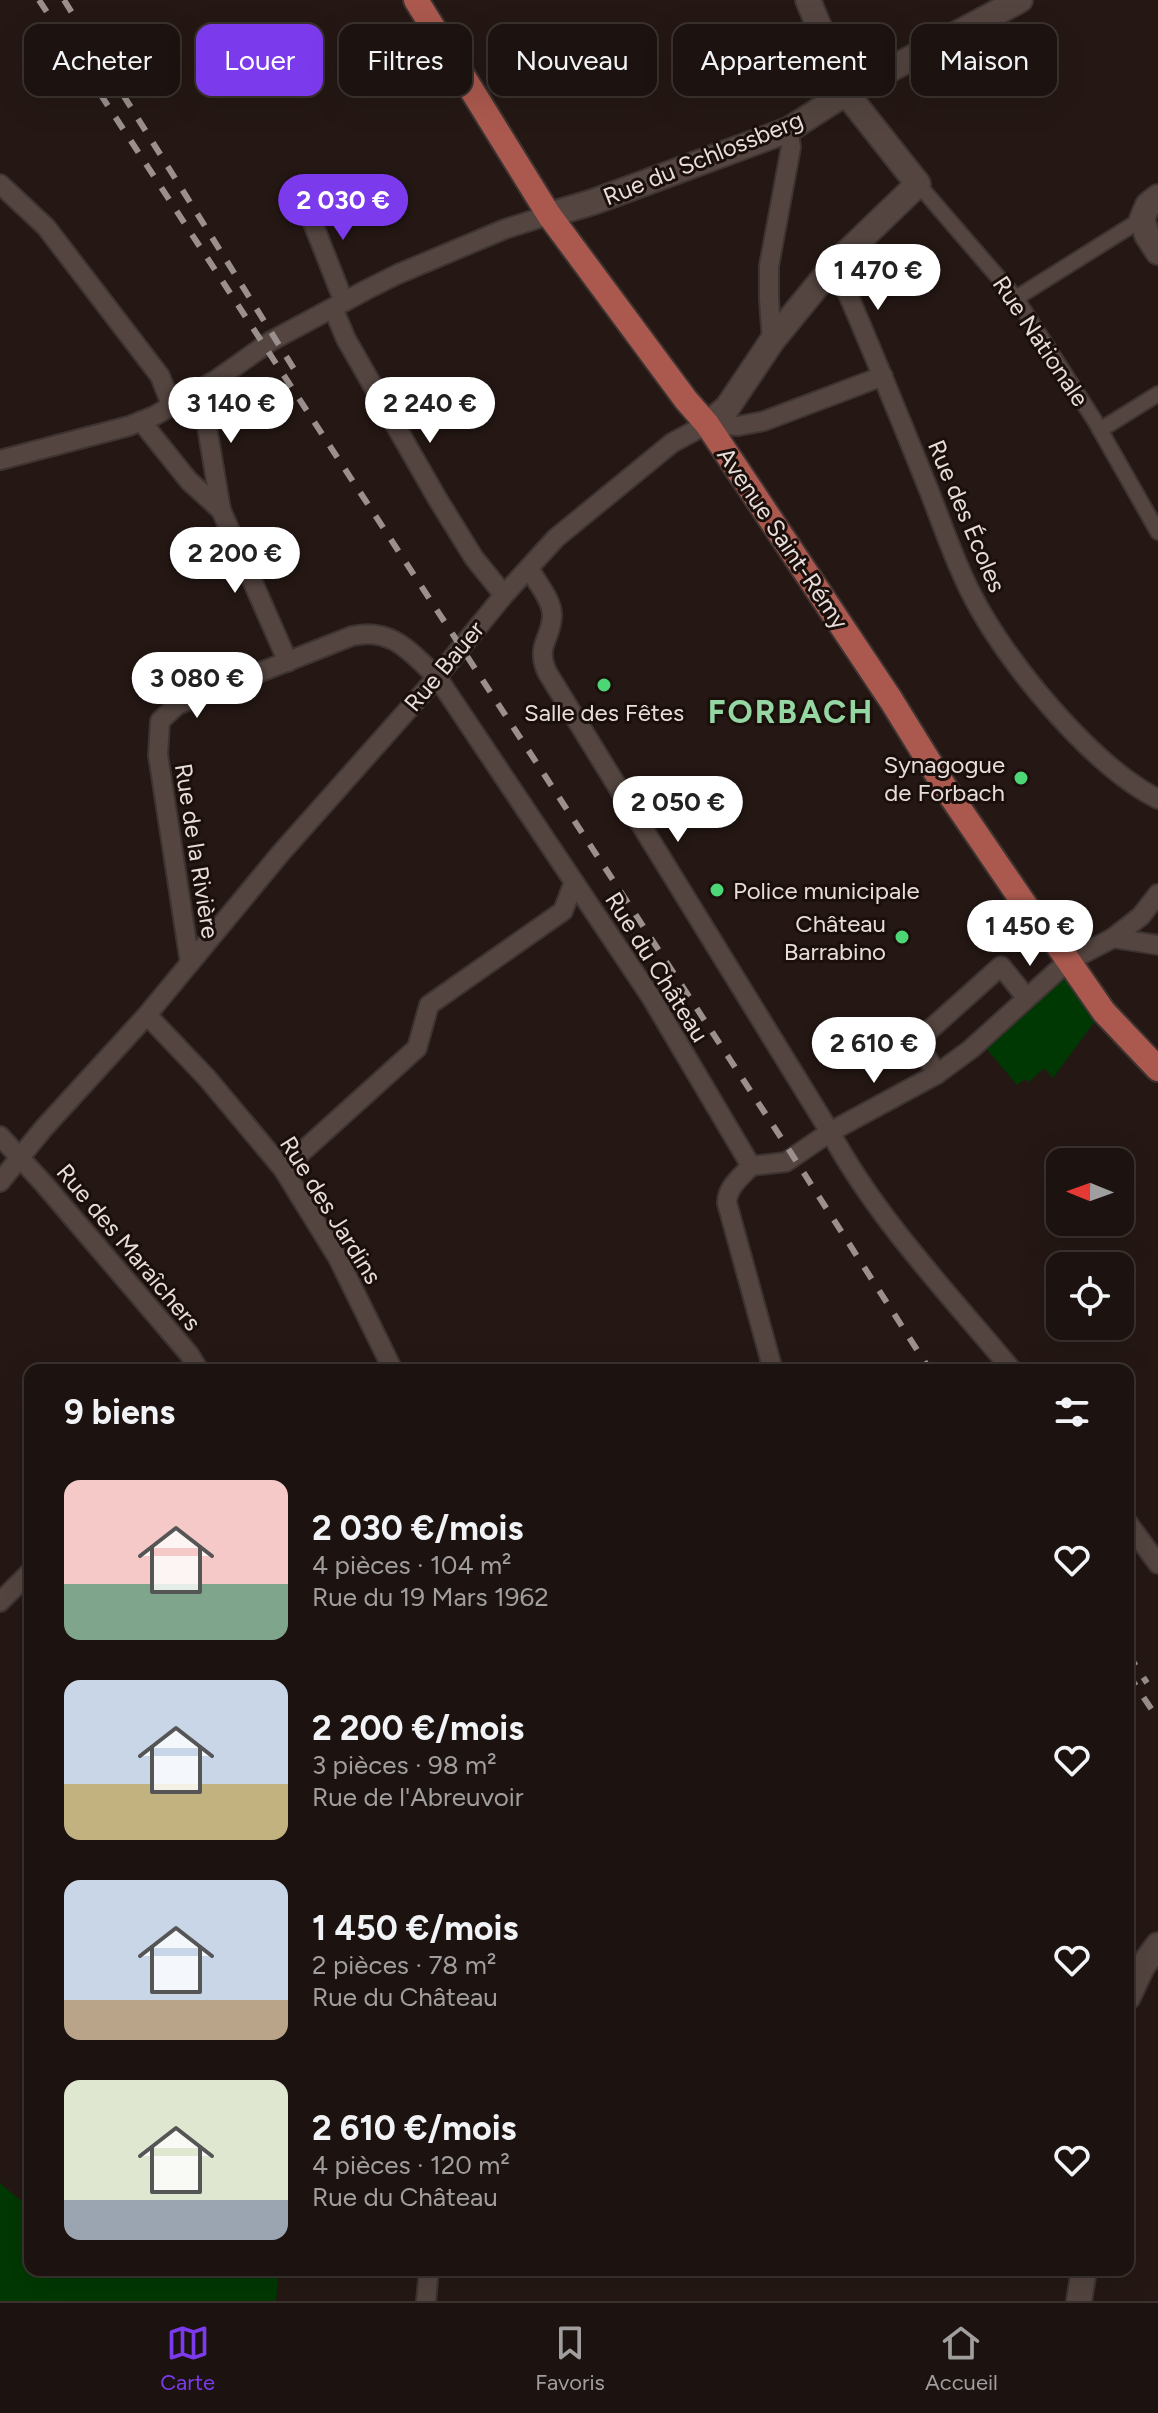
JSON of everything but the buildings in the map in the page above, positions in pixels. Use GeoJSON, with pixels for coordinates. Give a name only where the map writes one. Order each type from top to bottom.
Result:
{"type":"FeatureCollection","features":[{"type":"Feature","properties":{"kind":"main road","name":"Avenue Saint-Rémy"},"geometry":{"type":"LineString","coordinates":[[416,0],[549,215],[707,424],[1030,912],[1054,940],[1104,1012],[1158,1069]]}},
{"type":"Feature","properties":{"kind":"main road","name":"Rue Nationale"},"geometry":{"type":"LineString","coordinates":[[808,0],[818,24]]}},
{"type":"Feature","properties":{"kind":"main road","name":"Rue du Schlossberg"},"geometry":{"type":"LineString","coordinates":[[895,67],[1020,0]]}},
{"type":"Feature","properties":{"kind":"main road","name":"Rue du Schlossberg"},"geometry":{"type":"LineString","coordinates":[[549,215],[593,202],[788,130],[841,96]]}},
{"type":"Feature","properties":{"kind":"main road","name":"Rue Nationale"},"geometry":{"type":"LineString","coordinates":[[848,96],[918,184]]}},
{"type":"Feature","properties":{"kind":"main road","name":"Rue Bauer"},"geometry":{"type":"LineString","coordinates":[[707,424],[727,408],[772,341],[835,264],[918,184]]}},
{"type":"Feature","properties":{"kind":"main road"},"geometry":{"type":"LineString","coordinates":[[1158,197],[1148,205],[1142,219],[1147,235],[1158,252]]}},
{"type":"Feature","properties":{"kind":"main road"},"geometry":{"type":"LineString","coordinates":[[1134,1984],[1158,1945]]}},
{"type":"Feature","properties":{"kind":"main road"},"geometry":{"type":"LineString","coordinates":[[1079,2301],[1083,2276]]}},
{"type":"Feature","properties":{"kind":"street"},"geometry":{"type":"LineString","coordinates":[[772,341],[769,266],[791,147],[788,130]]}},
{"type":"Feature","properties":{"kind":"street"},"geometry":{"type":"LineString","coordinates":[[0,184],[46,227],[160,376],[172,407]]}},
{"type":"Feature","properties":{"kind":"street","name":"Rue Nationale"},"geometry":{"type":"LineString","coordinates":[[918,184],[1016,298],[1100,430],[1158,532]]}},
{"type":"Feature","properties":{"kind":"street"},"geometry":{"type":"LineString","coordinates":[[303,198],[352,351],[429,486],[474,558],[504,595]]}},
{"type":"Feature","properties":{"kind":"street"},"geometry":{"type":"LineString","coordinates":[[0,460],[141,421],[191,396],[271,341],[398,274],[505,229],[549,215]]}},
{"type":"Feature","properties":{"kind":"street"},"geometry":{"type":"LineString","coordinates":[[1016,298],[1142,219]]}},
{"type":"Feature","properties":{"kind":"street","name":"Rue des Écoles"},"geometry":{"type":"LineString","coordinates":[[835,264],[971,595],[1039,692],[1089,748],[1122,777],[1158,799]]}},
{"type":"Feature","properties":{"kind":"street"},"geometry":{"type":"LineString","coordinates":[[707,424],[738,426],[764,421],[883,376]]}},
{"type":"Feature","properties":{"kind":"street"},"geometry":{"type":"LineString","coordinates":[[1100,430],[1158,394]]}},
{"type":"Feature","properties":{"kind":"street"},"geometry":{"type":"LineString","coordinates":[[191,396],[207,427],[221,510],[288,662]]}},
{"type":"Feature","properties":{"kind":"street"},"geometry":{"type":"LineString","coordinates":[[141,421],[189,481],[221,510]]}},
{"type":"Feature","properties":{"kind":"street","name":"Rue Bauer"},"geometry":{"type":"LineString","coordinates":[[0,1182],[43,1129],[147,1015],[280,854],[556,538],[672,443],[707,424]]}},
{"type":"Feature","properties":{"kind":"street"},"geometry":{"type":"LineString","coordinates":[[529,568],[546,596],[552,614],[541,654],[547,672],[849,1166],[885,1219],[1007,1364]]}},
{"type":"Feature","properties":{"kind":"street","name":"Rue de la Rivière"},"geometry":{"type":"LineString","coordinates":[[190,963],[158,755],[160,721],[177,705],[352,636],[374,633],[395,642],[437,677]]}},
{"type":"Feature","properties":{"kind":"street","name":"Rue du Château"},"geometry":{"type":"LineString","coordinates":[[437,677],[651,997],[751,1166]]}},
{"type":"Feature","properties":{"kind":"street"},"geometry":{"type":"LineString","coordinates":[[283,1169],[417,1048],[429,1005],[563,911],[574,882]]}},
{"type":"Feature","properties":{"kind":"street"},"geometry":{"type":"LineString","coordinates":[[771,1364],[727,1203],[731,1188],[751,1166],[786,1162],[830,1132],[937,1074],[971,1049],[1067,962],[1113,938],[1141,916],[1158,894]]}},
{"type":"Feature","properties":{"kind":"street"},"geometry":{"type":"LineString","coordinates":[[1113,938],[1158,945]]}},
{"type":"Feature","properties":{"kind":"street"},"geometry":{"type":"LineString","coordinates":[[937,1074],[921,1048],[924,1035],[1001,966],[1026,997]]}},
{"type":"Feature","properties":{"kind":"street","name":"Rue des Jardins"},"geometry":{"type":"LineString","coordinates":[[147,1015],[207,1078],[283,1169],[338,1258],[390,1364]]}},
{"type":"Feature","properties":{"kind":"street","name":"Rue des Maraîchers"},"geometry":{"type":"LineString","coordinates":[[0,1136],[195,1364]]}},
{"type":"Feature","properties":{"kind":"street"},"geometry":{"type":"LineString","coordinates":[[1134,1531],[1158,1564]]}},
{"type":"Feature","properties":{"kind":"street"},"geometry":{"type":"LineString","coordinates":[[0,1602],[24,1578]]}},
{"type":"Feature","properties":{"kind":"street"},"geometry":{"type":"LineString","coordinates":[[426,2301],[428,2276]]}},
{"type":"Feature","properties":{"kind":"green space"},"geometry":{"type":"Polygon","coordinates":[[[1061,971],[1098,1017],[1053,1078],[1044,1068],[1029,1082],[1025,1079],[1017,1085],[979,1040],[1061,971]]]}},
{"type":"Feature","properties":{"kind":"green space"},"geometry":{"type":"Polygon","coordinates":[[[0,2183],[24,2203],[24,2276],[278,2276],[276,2301],[0,2301],[0,2183]]]}},
{"type":"Feature","properties":{"kind":"railway"},"geometry":{"type":"LineString","coordinates":[[39,0],[926,1364]]}},
{"type":"Feature","properties":{"kind":"railway"},"geometry":{"type":"LineString","coordinates":[[64,0],[299,377]]}},
{"type":"Feature","properties":{"kind":"railway"},"geometry":{"type":"LineString","coordinates":[[1134,1663],[1147,1683]]}},
{"type":"Feature","properties":{"kind":"railway"},"geometry":{"type":"LineString","coordinates":[[1134,1683],[1158,1719]]}},
{"type":"Feature","properties":{"kind":"place","name":"Salle des Fêtes"},"geometry":{"type":"Point","coordinates":[604,685]}},
{"type":"Feature","properties":{"kind":"place","name":"Synagogue de Forbach"},"geometry":{"type":"Point","coordinates":[1021,778]}},
{"type":"Feature","properties":{"kind":"place","name":"Police municipale"},"geometry":{"type":"Point","coordinates":[717,890]}},
{"type":"Feature","properties":{"kind":"place","name":"Château Barrabino"},"geometry":{"type":"Point","coordinates":[902,937]}},
{"type":"Feature","properties":{"kind":"district","name":"FORBACH"},"geometry":{"type":"Point","coordinates":[791,712]}}]}
